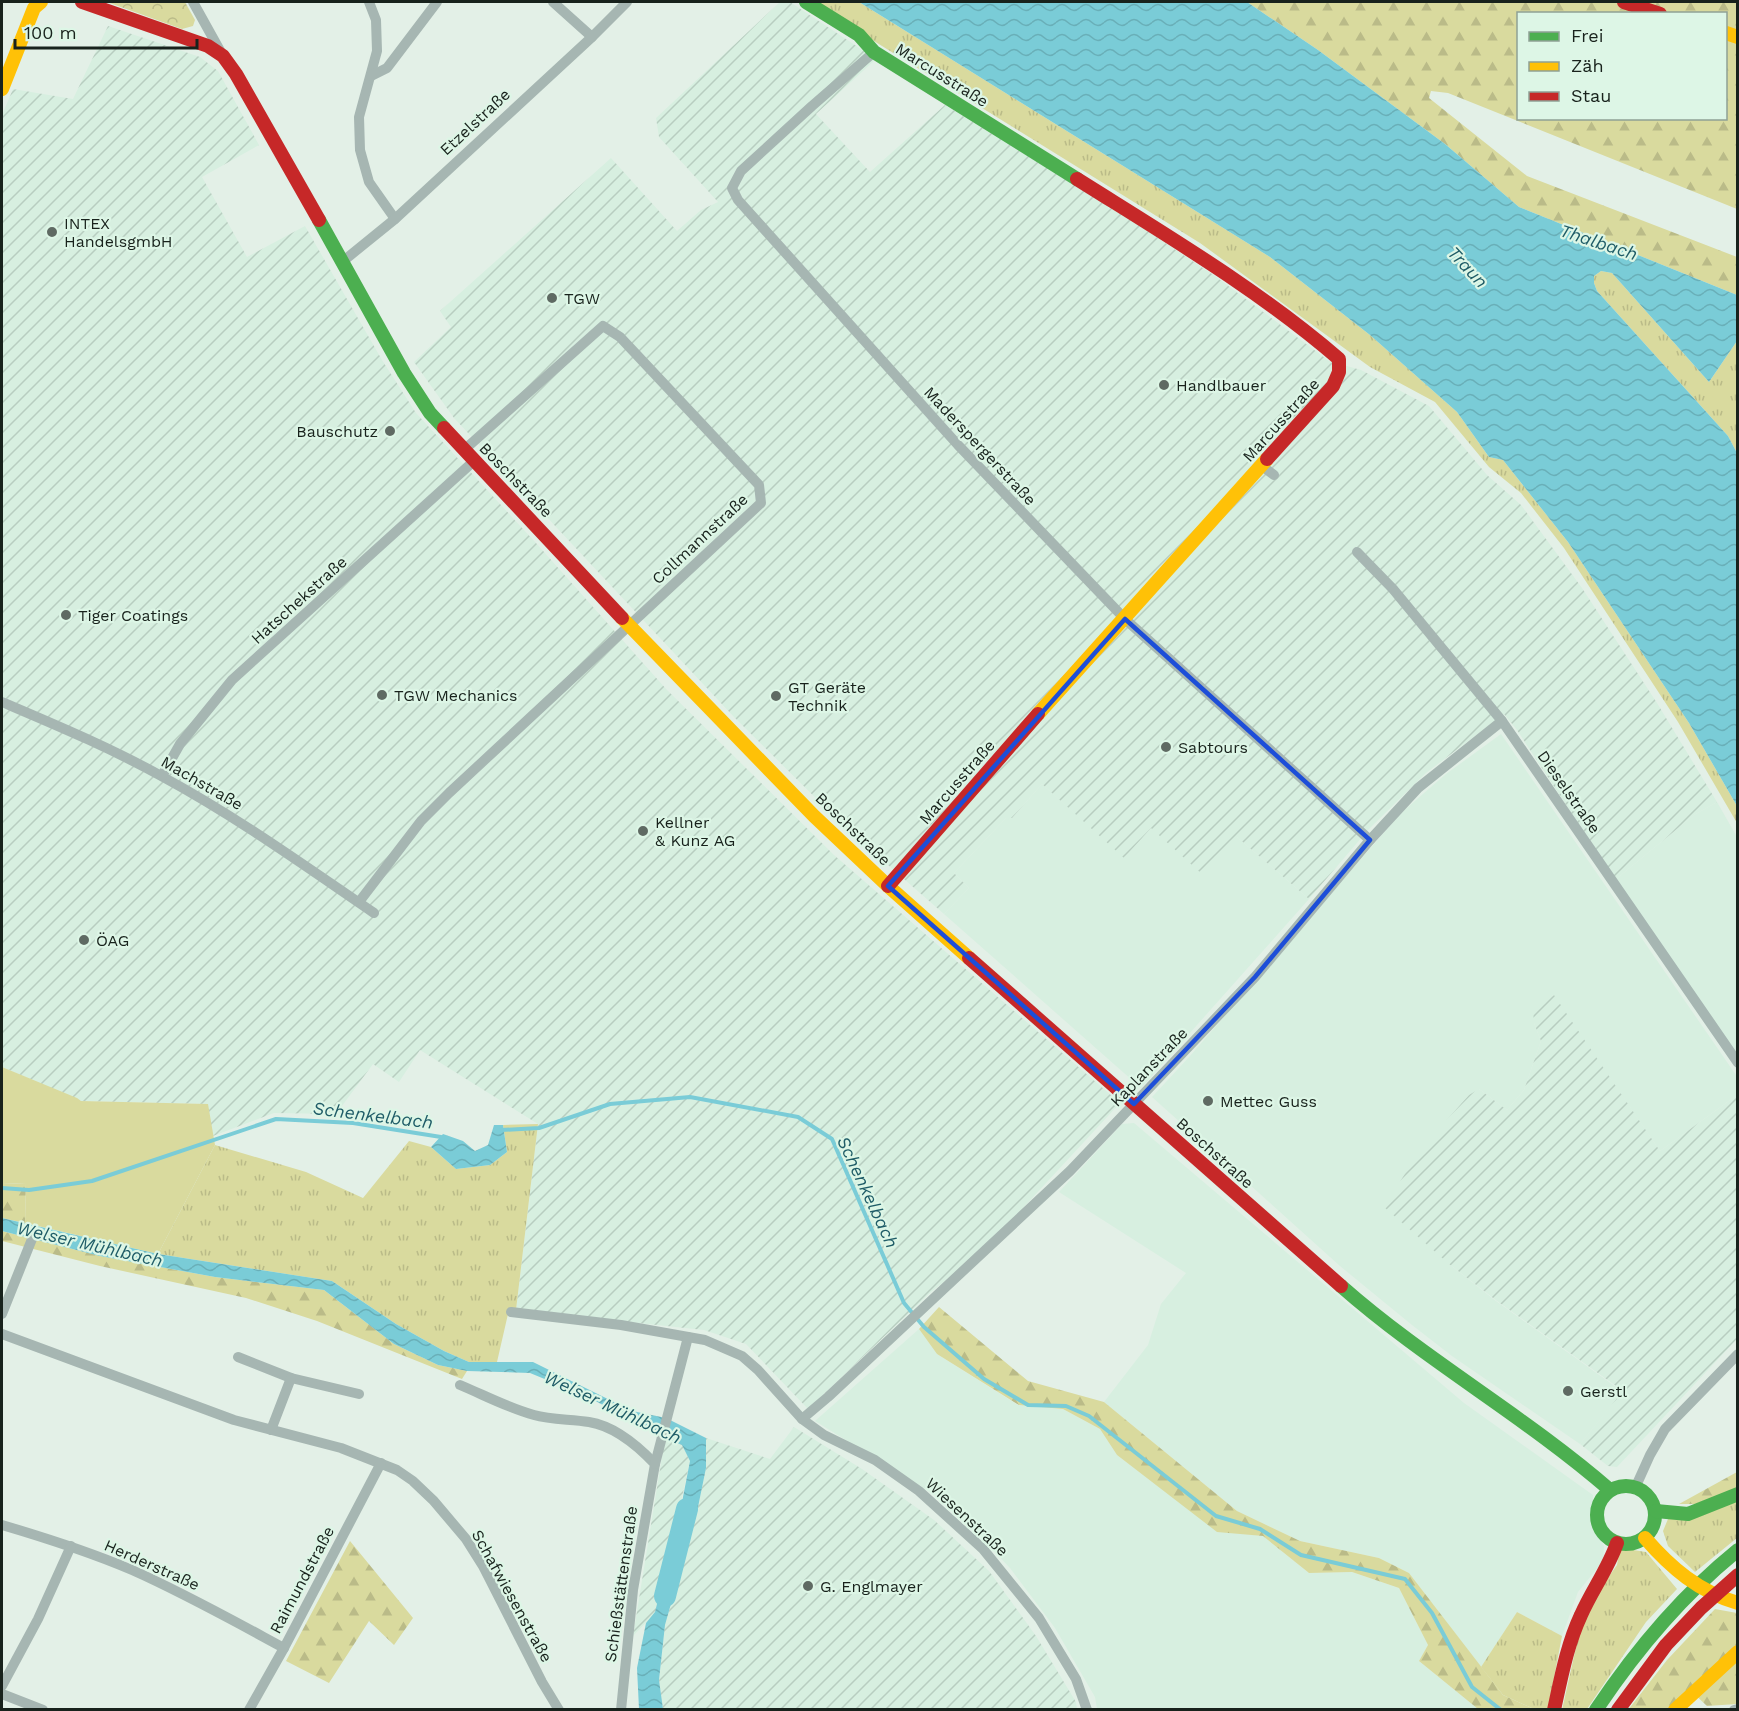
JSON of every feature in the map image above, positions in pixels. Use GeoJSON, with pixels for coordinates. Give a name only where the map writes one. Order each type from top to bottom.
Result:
{"type":"FeatureCollection","features":[{"type":"Feature","properties":{"kind":"main road"},"geometry":{"type":"LineString","coordinates":[[2,90],[34,8],[41,2]]}},
{"type":"Feature","properties":{"kind":"main road","name":"Boschstraße"},"geometry":{"type":"LineString","coordinates":[[82,2],[208,46],[223,56],[236,74],[297,180],[404,373],[430,413],[629,625],[814,816],[888,886],[1348,1292],[1423,1352],[1572,1457],[1610,1490]]}},
{"type":"Feature","properties":{"kind":"main road"},"geometry":{"type":"LineString","coordinates":[[806,2],[859,35],[874,52]]}},
{"type":"Feature","properties":{"kind":"main road"},"geometry":{"type":"LineString","coordinates":[[1631,3],[1655,12]]}},
{"type":"Feature","properties":{"kind":"main road","name":"Marcusstraße"},"geometry":{"type":"LineString","coordinates":[[874,52],[1197,254],[1317,340],[1339,359],[1340,372],[1333,386],[992,766],[888,886]]}},
{"type":"Feature","properties":{"kind":"main road"},"geometry":{"type":"LineString","coordinates":[[1622,1485],[1635,1486],[1645,1491],[1652,1499],[1656,1511],[1652,1530],[1636,1543],[1617,1543],[1607,1537],[1600,1528],[1597,1517],[1598,1506],[1610,1490],[1622,1485]]}},
{"type":"Feature","properties":{"kind":"main road"},"geometry":{"type":"LineString","coordinates":[[1656,1511],[1688,1514],[1737,1494]]}},
{"type":"Feature","properties":{"kind":"main road"},"geometry":{"type":"LineString","coordinates":[[1645,1538],[1673,1568],[1704,1592],[1737,1603]]}},
{"type":"Feature","properties":{"kind":"main road"},"geometry":{"type":"LineString","coordinates":[[1554,1710],[1567,1652],[1579,1617],[1594,1587],[1613,1558],[1617,1543]]}},
{"type":"Feature","properties":{"kind":"main road"},"geometry":{"type":"LineString","coordinates":[[1596,1710],[1616,1679],[1652,1633],[1732,1554]]}},
{"type":"Feature","properties":{"kind":"main road"},"geometry":{"type":"LineString","coordinates":[[1618,1710],[1666,1645],[1737,1575]]}},
{"type":"Feature","properties":{"kind":"main road"},"geometry":{"type":"LineString","coordinates":[[1676,1710],[1737,1652]]}},
{"type":"Feature","properties":{"kind":"street","name":"Boschstraße"},"geometry":{"type":"LineString","coordinates":[[193,2],[223,56]]}},
{"type":"Feature","properties":{"kind":"street"},"geometry":{"type":"LineString","coordinates":[[369,2],[376,20],[377,51],[359,117],[360,150],[369,182],[395,219]]}},
{"type":"Feature","properties":{"kind":"street"},"geometry":{"type":"LineString","coordinates":[[371,76],[387,68],[437,2]]}},
{"type":"Feature","properties":{"kind":"street"},"geometry":{"type":"LineString","coordinates":[[553,2],[592,37]]}},
{"type":"Feature","properties":{"kind":"street","name":"Etzelstraße"},"geometry":{"type":"LineString","coordinates":[[342,262],[395,219],[627,2]]}},
{"type":"Feature","properties":{"kind":"street","name":"Maderspergerstraße"},"geometry":{"type":"LineString","coordinates":[[874,52],[741,171],[732,188],[738,201],[958,445],[1125,619],[1370,840]]}},
{"type":"Feature","properties":{"kind":"street","name":"Collmannstraße"},"geometry":{"type":"LineString","coordinates":[[359,902],[421,821],[761,503],[759,485],[620,337],[603,326],[464,450]]}},
{"type":"Feature","properties":{"kind":"street","name":"Hatschekstraße"},"geometry":{"type":"LineString","coordinates":[[162,776],[180,744],[232,680],[474,461]]}},
{"type":"Feature","properties":{"kind":"street"},"geometry":{"type":"LineString","coordinates":[[1262,466],[1274,475]]}},
{"type":"Feature","properties":{"kind":"street","name":"Dieselstraße"},"geometry":{"type":"LineString","coordinates":[[1357,552],[1393,589],[1502,721],[1737,1063]]}},
{"type":"Feature","properties":{"kind":"street","name":"Machstraße"},"geometry":{"type":"LineString","coordinates":[[2,702],[106,748],[162,776],[224,812],[374,913]]}},
{"type":"Feature","properties":{"kind":"street","name":"Kaplanstraße"},"geometry":{"type":"LineString","coordinates":[[802,1419],[1070,1171],[1255,977],[1370,840],[1418,788],[1502,721]]}},
{"type":"Feature","properties":{"kind":"street"},"geometry":{"type":"LineString","coordinates":[[2,1314],[32,1239]]}},
{"type":"Feature","properties":{"kind":"street"},"geometry":{"type":"LineString","coordinates":[[512,1312],[621,1325],[705,1340],[742,1356],[802,1419]]}},
{"type":"Feature","properties":{"kind":"street","name":"Schafwiesenstraße"},"geometry":{"type":"LineString","coordinates":[[2,1334],[234,1420],[341,1448],[397,1470],[433,1500],[466,1539],[483,1566],[542,1682],[559,1710]]}},
{"type":"Feature","properties":{"kind":"street","name":"Schießstättenstraße"},"geometry":{"type":"LineString","coordinates":[[621,1710],[633,1590],[655,1464],[688,1337]]}},
{"type":"Feature","properties":{"kind":"street"},"geometry":{"type":"LineString","coordinates":[[1635,1486],[1665,1429],[1737,1354]]}},
{"type":"Feature","properties":{"kind":"street"},"geometry":{"type":"LineString","coordinates":[[238,1357],[291,1378],[359,1394]]}},
{"type":"Feature","properties":{"kind":"street"},"geometry":{"type":"LineString","coordinates":[[271,1430],[291,1378]]}},
{"type":"Feature","properties":{"kind":"street"},"geometry":{"type":"LineString","coordinates":[[460,1385],[535,1416],[592,1423],[610,1429],[643,1451],[655,1464]]}},
{"type":"Feature","properties":{"kind":"street","name":"Wiesenstraße"},"geometry":{"type":"LineString","coordinates":[[802,1419],[825,1435],[875,1460],[919,1491],[983,1549],[1039,1618],[1076,1679],[1088,1710]]}},
{"type":"Feature","properties":{"kind":"street","name":"Raimundstraße"},"geometry":{"type":"LineString","coordinates":[[249,1710],[381,1463]]}},
{"type":"Feature","properties":{"kind":"street","name":"Herderstraße"},"geometry":{"type":"LineString","coordinates":[[2,1525],[71,1546],[132,1570],[184,1594],[284,1648]]}},
{"type":"Feature","properties":{"kind":"street"},"geometry":{"type":"LineString","coordinates":[[2,1686],[38,1619],[71,1546]]}},
{"type":"Feature","properties":{"kind":"street"},"geometry":{"type":"LineString","coordinates":[[2,1694],[43,1710]]}},
{"type":"Feature","properties":{"kind":"highlighted area"},"geometry":{"type":"Polygon","coordinates":[[[1125,619],[1370,840],[1255,977],[1134,1104],[888,886],[1125,619]]]}},
{"type":"Feature","properties":{"kind":"shaded area"},"geometry":{"type":"Polygon","coordinates":[[[780,2],[790,2],[876,59],[816,114],[870,172],[945,105],[1105,203],[1215,276],[1329,361],[1361,370],[1429,406],[1487,475],[1521,505],[1582,588],[1657,703],[1717,802],[1694,815],[1615,880],[1517,730],[1504,714],[1426,773],[1369,829],[1309,899],[1237,837],[1203,875],[1151,828],[1124,858],[1042,784],[1012,818],[1006,818],[954,873],[969,888],[944,914],[848,830],[734,717],[454,418],[414,362],[451,327],[440,311],[611,158],[677,231],[701,210],[718,202],[659,137],[656,118],[780,2]]]}},
{"type":"Feature","properties":{"kind":"shaded area"},"geometry":{"type":"Polygon","coordinates":[[[108,26],[200,57],[218,71],[259,145],[202,177],[247,257],[305,226],[382,360],[416,413],[667,690],[834,855],[1120,1103],[984,1250],[931,1292],[808,1409],[746,1344],[704,1330],[516,1310],[538,1124],[420,1050],[399,1082],[373,1064],[336,1114],[274,1113],[213,1136],[207,1104],[81,1101],[2,1067],[2,115],[13,89],[73,99],[108,26]]]}},
{"type":"Feature","properties":{"kind":"shaded area"},"geometry":{"type":"Polygon","coordinates":[[[1501,734],[1738,1078],[1737,1095],[1660,1151],[1553,995],[1534,1023],[1541,1041],[1524,1090],[1507,1110],[1479,1089],[1449,1264],[1496,1301],[1623,1392],[1580,1444],[1452,1356],[1412,1325],[1340,1266],[1152,1097],[1401,813],[1446,774],[1501,734]]]}},
{"type":"Feature","properties":{"kind":"shaded area"},"geometry":{"type":"Polygon","coordinates":[[[1042,784],[1124,857],[1151,828],[1237,837],[1309,899],[1141,1088],[944,914],[969,888],[954,873],[1006,818],[1012,818],[1042,784]]]}},
{"type":"Feature","properties":{"kind":"shaded area"},"geometry":{"type":"Polygon","coordinates":[[[1717,802],[1737,837],[1737,1059],[1615,880],[1694,815],[1717,802]]]}},
{"type":"Feature","properties":{"kind":"shaded area"},"geometry":{"type":"Polygon","coordinates":[[[1554,995],[1660,1151],[1737,1095],[1737,1339],[1617,1467],[1608,1466],[1580,1444],[1623,1391],[1497,1301],[1449,1264],[1384,1207],[1420,1150],[1469,1095],[1479,1089],[1507,1110],[1524,1090],[1541,1041],[1534,1023],[1533,1010],[1554,995]]]}},
{"type":"Feature","properties":{"kind":"shaded area"},"geometry":{"type":"Polygon","coordinates":[[[1134,1123],[1464,1403],[1593,1495],[1592,1522],[1604,1546],[1603,1561],[1578,1592],[1562,1636],[1517,1612],[1481,1667],[1409,1573],[1379,1558],[1300,1541],[1237,1511],[1104,1402],[1148,1345],[1161,1304],[1186,1273],[1059,1192],[1122,1124],[1134,1123]]]}},
{"type":"Feature","properties":{"kind":"shaded area"},"geometry":{"type":"Polygon","coordinates":[[[919,1329],[937,1354],[1018,1405],[1063,1409],[1100,1429],[1117,1455],[1217,1531],[1263,1536],[1309,1573],[1352,1572],[1399,1588],[1428,1645],[1419,1661],[1478,1709],[1097,1709],[1095,1697],[1055,1628],[1010,1568],[949,1504],[815,1421],[919,1329]]]}},
{"type":"Feature","properties":{"kind":"shaded area","name":"G. Englmayer"},"geometry":{"type":"Polygon","coordinates":[[[794,1427],[862,1469],[934,1520],[989,1571],[1036,1636],[1076,1702],[1077,1709],[663,1710],[659,1680],[665,1625],[697,1512],[706,1468],[706,1438],[770,1459],[794,1427]]]}},
{"type":"Feature","properties":{"kind":"shaded area"},"geometry":{"type":"Polygon","coordinates":[[[665,1438],[682,1445],[690,1461],[678,1516],[680,1538],[673,1566],[667,1565],[655,1613],[633,1636],[665,1438]]]}},
{"type":"Feature","properties":{"kind":"green space"},"geometry":{"type":"Polygon","coordinates":[[[107,2],[185,2],[195,20],[193,26],[182,29],[107,2]]]}},
{"type":"Feature","properties":{"kind":"green space"},"geometry":{"type":"Polygon","coordinates":[[[811,2],[859,2],[1270,257],[1370,335],[1457,412],[1489,457],[1503,460],[1568,542],[1689,723],[1737,806],[1737,823],[1678,722],[1564,548],[1521,493],[1489,467],[1435,402],[1370,367],[1200,243],[811,2]]]}},
{"type":"Feature","properties":{"kind":"green space"},"geometry":{"type":"Polygon","coordinates":[[[1247,2],[1737,2],[1737,209],[1448,93],[1431,91],[1429,98],[1527,176],[1737,257],[1737,295],[1519,207],[1445,144],[1318,50],[1247,2]]]}},
{"type":"Feature","properties":{"kind":"green space"},"geometry":{"type":"Polygon","coordinates":[[[1601,271],[1612,273],[1709,382],[1737,341],[1737,453],[1728,436],[1597,291],[1594,276],[1601,271]]]}},
{"type":"Feature","properties":{"kind":"green space"},"geometry":{"type":"Polygon","coordinates":[[[2,1067],[81,1101],[208,1104],[215,1145],[158,1254],[25,1223],[26,1183],[2,1184],[2,1067]]]}},
{"type":"Feature","properties":{"kind":"green space"},"geometry":{"type":"Polygon","coordinates":[[[538,1124],[516,1310],[508,1314],[497,1362],[469,1362],[444,1351],[396,1324],[332,1281],[158,1254],[215,1145],[306,1172],[363,1198],[409,1141],[431,1147],[456,1169],[490,1165],[507,1152],[503,1125],[538,1124]]]}},
{"type":"Feature","properties":{"kind":"green space"},"geometry":{"type":"Polygon","coordinates":[[[26,1183],[25,1223],[2,1218],[2,1184],[26,1183]]]}},
{"type":"Feature","properties":{"kind":"green space"},"geometry":{"type":"Polygon","coordinates":[[[2,1231],[100,1256],[215,1277],[324,1290],[394,1344],[438,1365],[467,1371],[462,1379],[317,1321],[246,1298],[100,1266],[2,1241],[2,1231]]]}},
{"type":"Feature","properties":{"kind":"green space"},"geometry":{"type":"Polygon","coordinates":[[[939,1307],[1028,1381],[1104,1402],[1237,1511],[1300,1541],[1379,1558],[1409,1573],[1503,1695],[1534,1709],[1478,1709],[1419,1661],[1428,1645],[1399,1588],[1352,1572],[1309,1573],[1263,1536],[1217,1532],[1117,1455],[1100,1429],[1063,1409],[1019,1405],[937,1354],[919,1329],[939,1307]]]}},
{"type":"Feature","properties":{"kind":"green space"},"geometry":{"type":"Polygon","coordinates":[[[1737,1472],[1737,1489],[1695,1504],[1679,1504],[1737,1472]]]}},
{"type":"Feature","properties":{"kind":"green space"},"geometry":{"type":"Polygon","coordinates":[[[1737,1501],[1737,1538],[1695,1572],[1668,1546],[1663,1531],[1668,1519],[1737,1501]]]}},
{"type":"Feature","properties":{"kind":"green space"},"geometry":{"type":"Polygon","coordinates":[[[350,1541],[413,1618],[394,1645],[369,1621],[329,1683],[286,1661],[350,1541]]]}},
{"type":"Feature","properties":{"kind":"green space"},"geometry":{"type":"Polygon","coordinates":[[[1620,1548],[1646,1552],[1677,1589],[1646,1622],[1587,1709],[1562,1710],[1581,1625],[1595,1596],[1617,1565],[1620,1548]]]}},
{"type":"Feature","properties":{"kind":"green space"},"geometry":{"type":"Polygon","coordinates":[[[1715,1609],[1737,1613],[1737,1704],[1707,1706],[1689,1689],[1668,1709],[1628,1710],[1667,1660],[1715,1609]]]}},
{"type":"Feature","properties":{"kind":"green space"},"geometry":{"type":"Polygon","coordinates":[[[1517,1612],[1562,1636],[1548,1709],[1534,1709],[1503,1695],[1481,1667],[1517,1612]]]}},
{"type":"Feature","properties":{"kind":"water"},"geometry":{"type":"Polygon","coordinates":[[[859,2],[1247,2],[1318,50],[1445,144],[1519,207],[1737,295],[1737,341],[1709,382],[1612,273],[1601,271],[1594,276],[1597,291],[1728,436],[1737,453],[1737,806],[1689,723],[1568,542],[1503,460],[1489,457],[1457,412],[1370,335],[1270,257],[859,2]]]}},
{"type":"Feature","properties":{"kind":"water"},"geometry":{"type":"Polygon","coordinates":[[[494,1125],[503,1125],[507,1152],[490,1165],[456,1169],[431,1147],[443,1134],[463,1141],[475,1151],[488,1145],[494,1125]]]}},
{"type":"Feature","properties":{"kind":"water"},"geometry":{"type":"Polygon","coordinates":[[[2,1218],[158,1254],[332,1281],[396,1324],[469,1362],[533,1362],[622,1406],[637,1412],[666,1418],[706,1438],[706,1468],[697,1512],[665,1625],[659,1680],[663,1709],[639,1709],[637,1668],[646,1623],[655,1612],[667,1564],[673,1565],[680,1538],[676,1533],[690,1461],[682,1445],[586,1396],[530,1373],[467,1371],[438,1365],[394,1344],[324,1290],[215,1277],[100,1256],[2,1231],[2,1218]]]}},
{"type":"Feature","properties":{"kind":"waterway","name":"Schenkelbach"},"geometry":{"type":"LineString","coordinates":[[501,1130],[539,1128],[610,1104],[690,1097],[798,1117],[832,1139],[904,1303],[924,1327],[984,1379],[1028,1405],[1066,1406],[1089,1416],[1216,1516],[1260,1529],[1301,1555],[1405,1579],[1432,1613],[1472,1687],[1501,1710]]}},
{"type":"Feature","properties":{"kind":"waterway","name":"Schenkelbach"},"geometry":{"type":"LineString","coordinates":[[2,1188],[29,1190],[92,1181],[276,1119],[353,1123],[443,1139]]}},
{"type":"Feature","properties":{"kind":"waterway","name":"Welser Mühlbach"},"geometry":{"type":"LineString","coordinates":[[665,1596],[687,1509]]}},
{"type":"Feature","properties":{"kind":"traffic: fast"},"geometry":{"type":"LineString","coordinates":[[806,2],[859,35],[874,52],[1077,179]]}},
{"type":"Feature","properties":{"kind":"traffic: fast"},"geometry":{"type":"LineString","coordinates":[[319,220],[404,373],[430,413],[444,428]]}},
{"type":"Feature","properties":{"kind":"traffic: fast"},"geometry":{"type":"LineString","coordinates":[[1341,1286],[1407,1339],[1544,1437],[1610,1490]]}},
{"type":"Feature","properties":{"kind":"traffic: fast"},"geometry":{"type":"LineString","coordinates":[[1620,1486],[1632,1486],[1647,1494],[1655,1509],[1655,1515],[1655,1521],[1647,1536],[1632,1544],[1620,1544],[1605,1536],[1597,1521],[1597,1509],[1605,1494],[1620,1486]]}},
{"type":"Feature","properties":{"kind":"traffic: fast"},"geometry":{"type":"LineString","coordinates":[[1656,1511],[1688,1514],[1738,1494]]}},
{"type":"Feature","properties":{"kind":"traffic: fast"},"geometry":{"type":"LineString","coordinates":[[1596,1710],[1643,1645],[1697,1586],[1738,1550]]}},
{"type":"Feature","properties":{"kind":"traffic: slow"},"geometry":{"type":"LineString","coordinates":[[2,89],[34,8],[41,2]]}},
{"type":"Feature","properties":{"kind":"traffic: slow"},"geometry":{"type":"LineString","coordinates":[[1727,33],[1738,37]]}},
{"type":"Feature","properties":{"kind":"traffic: slow"},"geometry":{"type":"LineString","coordinates":[[1038,714],[1267,459]]}},
{"type":"Feature","properties":{"kind":"traffic: slow"},"geometry":{"type":"LineString","coordinates":[[622,618],[814,816],[969,958]]}},
{"type":"Feature","properties":{"kind":"traffic: slow"},"geometry":{"type":"LineString","coordinates":[[1645,1538],[1676,1569],[1698,1586],[1738,1603]]}},
{"type":"Feature","properties":{"kind":"traffic: slow"},"geometry":{"type":"LineString","coordinates":[[1675,1710],[1738,1652]]}},
{"type":"Feature","properties":{"kind":"traffic: jam"},"geometry":{"type":"LineString","coordinates":[[82,2],[208,46],[223,56],[236,74],[319,220]]}},
{"type":"Feature","properties":{"kind":"traffic: jam"},"geometry":{"type":"LineString","coordinates":[[1624,2],[1654,12]]}},
{"type":"Feature","properties":{"kind":"traffic: jam"},"geometry":{"type":"LineString","coordinates":[[1077,179],[1244,286],[1339,359],[1339,372],[1333,386],[1267,459]]}},
{"type":"Feature","properties":{"kind":"traffic: jam"},"geometry":{"type":"LineString","coordinates":[[444,428],[622,618]]}},
{"type":"Feature","properties":{"kind":"traffic: jam"},"geometry":{"type":"LineString","coordinates":[[888,886],[1038,714]]}},
{"type":"Feature","properties":{"kind":"traffic: jam"},"geometry":{"type":"LineString","coordinates":[[969,958],[1341,1286]]}},
{"type":"Feature","properties":{"kind":"traffic: jam"},"geometry":{"type":"LineString","coordinates":[[1554,1710],[1576,1626],[1617,1543]]}},
{"type":"Feature","properties":{"kind":"traffic: jam"},"geometry":{"type":"LineString","coordinates":[[1618,1710],[1666,1645],[1701,1608],[1738,1575]]}},
{"type":"Feature","properties":{"kind":"place","name":"INTEX HandelsgmbH"},"geometry":{"type":"Point","coordinates":[52,232]}},
{"type":"Feature","properties":{"kind":"place","name":"TGW"},"geometry":{"type":"Point","coordinates":[552,298]}},
{"type":"Feature","properties":{"kind":"place","name":"Handlbauer"},"geometry":{"type":"Point","coordinates":[1164,385]}},
{"type":"Feature","properties":{"kind":"place","name":"Bauschutz"},"geometry":{"type":"Point","coordinates":[390,431]}},
{"type":"Feature","properties":{"kind":"place","name":"Tiger Coatings"},"geometry":{"type":"Point","coordinates":[66,615]}},
{"type":"Feature","properties":{"kind":"place","name":"TGW Mechanics"},"geometry":{"type":"Point","coordinates":[382,695]}},
{"type":"Feature","properties":{"kind":"place","name":"GT Geräte Technik"},"geometry":{"type":"Point","coordinates":[776,696]}},
{"type":"Feature","properties":{"kind":"place","name":"Sabtours"},"geometry":{"type":"Point","coordinates":[1166,747]}},
{"type":"Feature","properties":{"kind":"place","name":"Kellner & Kunz AG"},"geometry":{"type":"Point","coordinates":[643,831]}},
{"type":"Feature","properties":{"kind":"place","name":"ÖAG"},"geometry":{"type":"Point","coordinates":[84,940]}},
{"type":"Feature","properties":{"kind":"place","name":"Mettec Guss"},"geometry":{"type":"Point","coordinates":[1208,1101]}},
{"type":"Feature","properties":{"kind":"place","name":"Gerstl"},"geometry":{"type":"Point","coordinates":[1568,1391]}},
{"type":"Feature","properties":{"kind":"place","name":"G. Englmayer"},"geometry":{"type":"Point","coordinates":[808,1586]}},
{"type":"Feature","properties":{"kind":"water label","name":"Thalbach"},"geometry":{"type":"Point","coordinates":[1599,242]}},
{"type":"Feature","properties":{"kind":"water label","name":"Traun"},"geometry":{"type":"Point","coordinates":[1468,267]}}]}
